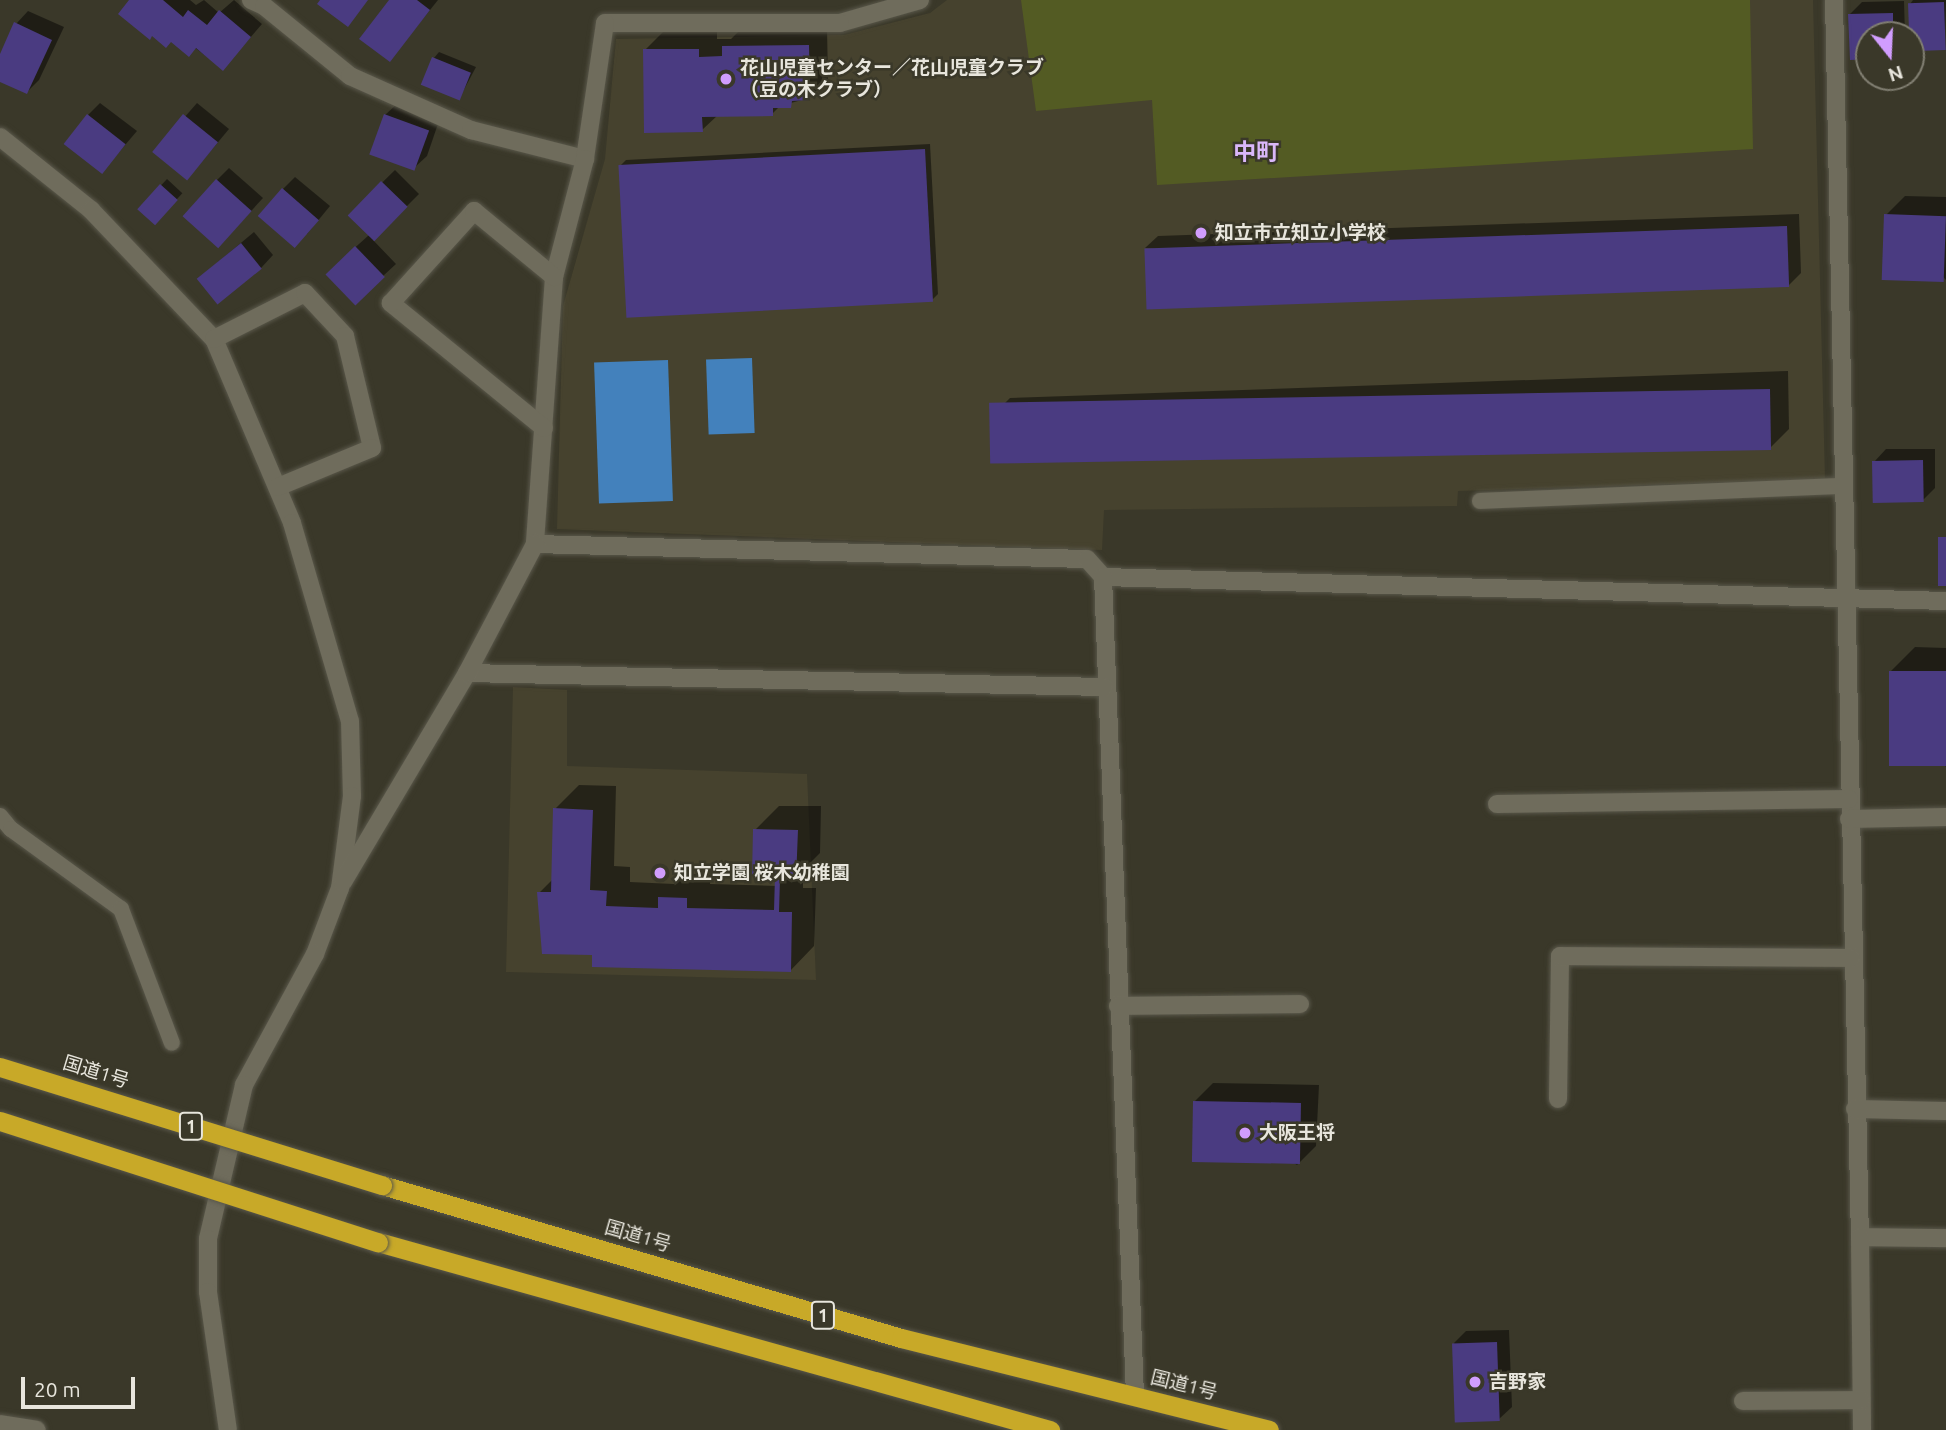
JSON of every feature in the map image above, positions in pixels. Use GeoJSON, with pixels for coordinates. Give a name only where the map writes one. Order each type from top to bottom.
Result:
{"type":"FeatureCollection","features":[{"type":"Feature","properties":{"kind":"highway","name":"国道1号"},"geometry":{"type":"LineString","coordinates":[[0,1067],[382,1185],[901,1338],[1269,1430]]}},
{"type":"Feature","properties":{"kind":"highway"},"geometry":{"type":"LineString","coordinates":[[0,1121],[378,1242],[1050,1430]]}},
{"type":"Feature","properties":{"kind":"street"},"geometry":{"type":"LineString","coordinates":[[251,0],[264,6],[350,76],[471,130],[585,159]]}},
{"type":"Feature","properties":{"kind":"street"},"geometry":{"type":"LineString","coordinates":[[228,1430],[208,1292],[208,1239],[244,1085],[315,954],[340,888],[467,673],[535,544],[554,277],[585,159],[605,23],[840,23],[920,0]]}},
{"type":"Feature","properties":{"kind":"street"},"geometry":{"type":"LineString","coordinates":[[1834,0],[1851,958],[1860,1237],[1861,1430]]}},
{"type":"Feature","properties":{"kind":"street"},"geometry":{"type":"LineString","coordinates":[[0,137],[90,210],[214,339],[278,487],[326,629],[350,721],[352,796],[340,888]]}},
{"type":"Feature","properties":{"kind":"street"},"geometry":{"type":"LineString","coordinates":[[544,428],[391,303],[474,211],[554,277]]}},
{"type":"Feature","properties":{"kind":"street"},"geometry":{"type":"LineString","coordinates":[[214,339],[305,293],[345,336],[372,448],[278,487]]}},
{"type":"Feature","properties":{"kind":"street"},"geometry":{"type":"LineString","coordinates":[[535,544],[1087,559],[1103,577],[1104,687],[1135,1396]]}},
{"type":"Feature","properties":{"kind":"street"},"geometry":{"type":"LineString","coordinates":[[1103,577],[1946,601]]}},
{"type":"Feature","properties":{"kind":"street"},"geometry":{"type":"LineString","coordinates":[[467,673],[1104,687]]}},
{"type":"Feature","properties":{"kind":"street"},"geometry":{"type":"LineString","coordinates":[[1497,804],[1849,799]]}},
{"type":"Feature","properties":{"kind":"street"},"geometry":{"type":"LineString","coordinates":[[1849,819],[1946,817]]}},
{"type":"Feature","properties":{"kind":"street"},"geometry":{"type":"LineString","coordinates":[[1558,1100],[1560,956],[1851,958]]}},
{"type":"Feature","properties":{"kind":"street"},"geometry":{"type":"LineString","coordinates":[[1118,1006],[1300,1004]]}},
{"type":"Feature","properties":{"kind":"street"},"geometry":{"type":"LineString","coordinates":[[1855,1109],[1946,1111]]}},
{"type":"Feature","properties":{"kind":"street"},"geometry":{"type":"LineString","coordinates":[[1860,1237],[1946,1238]]}},
{"type":"Feature","properties":{"kind":"street"},"geometry":{"type":"LineString","coordinates":[[1743,1401],[1861,1399]]}},
{"type":"Feature","properties":{"kind":"street"},"geometry":{"type":"LineString","coordinates":[[0,1424],[37,1430]]}},
{"type":"Feature","properties":{"kind":"lane"},"geometry":{"type":"LineString","coordinates":[[1480,501],[1843,486]]}},
{"type":"Feature","properties":{"kind":"lane"},"geometry":{"type":"LineString","coordinates":[[0,816],[11,829],[121,909],[172,1043]]}},
{"type":"Feature","properties":{"kind":"shaded area","name":"知立市立知立小学校"},"geometry":{"type":"Polygon","coordinates":[[[947,0],[1813,0],[1825,479],[1458,491],[1457,506],[1104,510],[1102,550],[557,529],[563,306],[605,159],[616,39],[844,35],[930,13],[947,0]]]}},
{"type":"Feature","properties":{"kind":"shaded area","name":"知立学園 桜木幼稚園"},"geometry":{"type":"Polygon","coordinates":[[[513,687],[567,690],[567,766],[807,774],[816,980],[506,972],[513,687]]]}},
{"type":"Feature","properties":{"kind":"green space"},"geometry":{"type":"Polygon","coordinates":[[[1021,0],[1750,0],[1753,149],[1157,185],[1152,100],[1036,111],[1021,0]]]}},
{"type":"Feature","properties":{"kind":"water"},"geometry":{"type":"Polygon","coordinates":[[[752,358],[755,433],[709,435],[706,360],[752,358]]]}},
{"type":"Feature","properties":{"kind":"water"},"geometry":{"type":"Polygon","coordinates":[[[668,360],[673,501],[599,503],[594,363],[668,360]]]}},
{"type":"Feature","properties":{"kind":"building"},"geometry":{"type":"Polygon","coordinates":[[[129,0],[163,0],[183,17],[188,10],[207,25],[219,10],[251,37],[223,71],[196,48],[189,57],[171,42],[166,48],[152,36],[150,40],[118,14],[129,0]]]}},
{"type":"Feature","properties":{"kind":"building"},"geometry":{"type":"Polygon","coordinates":[[[320,0],[368,0],[348,27],[317,4],[320,0]]]}},
{"type":"Feature","properties":{"kind":"building"},"geometry":{"type":"Polygon","coordinates":[[[389,0],[417,0],[430,10],[390,62],[359,39],[389,0]]]}},
{"type":"Feature","properties":{"kind":"building"},"geometry":{"type":"Polygon","coordinates":[[[1944,2],[1946,50],[1925,51],[1925,21],[1909,21],[1908,3],[1944,2]]]}},
{"type":"Feature","properties":{"kind":"building"},"geometry":{"type":"Polygon","coordinates":[[[1893,13],[1893,21],[1855,21],[1855,60],[1850,60],[1848,14],[1893,13]]]}},
{"type":"Feature","properties":{"kind":"building"},"geometry":{"type":"Polygon","coordinates":[[[14,22],[52,40],[27,94],[0,82],[0,54],[14,22]]]}},
{"type":"Feature","properties":{"kind":"building","name":"花山児童センター／花山児童クラブ （豆の木クラブ）"},"geometry":{"type":"Polygon","coordinates":[[[809,45],[810,100],[792,101],[791,108],[773,108],[773,116],[702,117],[703,132],[644,133],[643,49],[699,49],[699,57],[722,56],[722,46],[809,45]]]}},
{"type":"Feature","properties":{"kind":"building"},"geometry":{"type":"Polygon","coordinates":[[[432,57],[471,73],[460,101],[421,85],[432,57]]]}},
{"type":"Feature","properties":{"kind":"building"},"geometry":{"type":"Polygon","coordinates":[[[87,114],[126,144],[102,174],[64,144],[87,114]]]}},
{"type":"Feature","properties":{"kind":"building"},"geometry":{"type":"Polygon","coordinates":[[[183,114],[218,142],[187,180],[152,152],[183,114]]]}},
{"type":"Feature","properties":{"kind":"building"},"geometry":{"type":"Polygon","coordinates":[[[384,114],[429,130],[414,171],[369,154],[384,114]]]}},
{"type":"Feature","properties":{"kind":"building"},"geometry":{"type":"Polygon","coordinates":[[[925,149],[933,302],[626,318],[618,165],[925,149]]]}},
{"type":"Feature","properties":{"kind":"building"},"geometry":{"type":"Polygon","coordinates":[[[216,179],[252,211],[218,248],[183,216],[216,179]]]}},
{"type":"Feature","properties":{"kind":"building"},"geometry":{"type":"Polygon","coordinates":[[[381,181],[408,207],[374,241],[348,216],[381,181]]]}},
{"type":"Feature","properties":{"kind":"building"},"geometry":{"type":"Polygon","coordinates":[[[160,184],[178,200],[155,225],[137,209],[160,184]]]}},
{"type":"Feature","properties":{"kind":"building"},"geometry":{"type":"Polygon","coordinates":[[[282,188],[319,220],[295,248],[258,216],[282,188]]]}},
{"type":"Feature","properties":{"kind":"building"},"geometry":{"type":"Polygon","coordinates":[[[1884,214],[1946,216],[1944,282],[1882,280],[1884,214]]]}},
{"type":"Feature","properties":{"kind":"building"},"geometry":{"type":"Polygon","coordinates":[[[1787,226],[1789,287],[1147,309],[1144,248],[1787,226]]]}},
{"type":"Feature","properties":{"kind":"building"},"geometry":{"type":"Polygon","coordinates":[[[241,243],[262,269],[217,305],[197,279],[241,243]]]}},
{"type":"Feature","properties":{"kind":"building"},"geometry":{"type":"Polygon","coordinates":[[[355,246],[385,277],[355,305],[326,274],[355,246]]]}},
{"type":"Feature","properties":{"kind":"building"},"geometry":{"type":"Polygon","coordinates":[[[1770,389],[1771,450],[990,464],[989,403],[1770,389]]]}},
{"type":"Feature","properties":{"kind":"building"},"geometry":{"type":"Polygon","coordinates":[[[1923,460],[1924,502],[1873,503],[1872,461],[1923,460]]]}},
{"type":"Feature","properties":{"kind":"building"},"geometry":{"type":"Polygon","coordinates":[[[1938,537],[1946,537],[1946,586],[1938,586],[1938,537]]]}},
{"type":"Feature","properties":{"kind":"building"},"geometry":{"type":"Polygon","coordinates":[[[1889,671],[1946,671],[1946,766],[1889,766],[1889,671]]]}},
{"type":"Feature","properties":{"kind":"building"},"geometry":{"type":"Polygon","coordinates":[[[553,808],[593,810],[590,890],[607,891],[606,906],[658,908],[658,897],[687,898],[687,908],[774,910],[775,876],[752,876],[753,829],[798,830],[796,880],[780,879],[779,912],[792,912],[791,972],[592,967],[592,955],[542,954],[537,892],[551,892],[553,808]]]}},
{"type":"Feature","properties":{"kind":"building","name":"大阪王将"},"geometry":{"type":"Polygon","coordinates":[[[1193,1101],[1301,1103],[1300,1164],[1192,1162],[1193,1101]]]}},
{"type":"Feature","properties":{"kind":"building","name":"吉野家"},"geometry":{"type":"Polygon","coordinates":[[[1497,1342],[1500,1421],[1455,1423],[1452,1344],[1497,1342]]]}},
{"type":"Feature","properties":{"kind":"place","name":"花山児童センター／花山児童クラブ （豆の木クラブ）"},"geometry":{"type":"Point","coordinates":[726,79]}},
{"type":"Feature","properties":{"kind":"place","name":"知立市立知立小学校"},"geometry":{"type":"Point","coordinates":[1201,233]}},
{"type":"Feature","properties":{"kind":"place","name":"知立学園 桜木幼稚園"},"geometry":{"type":"Point","coordinates":[660,873]}},
{"type":"Feature","properties":{"kind":"place","name":"大阪王将"},"geometry":{"type":"Point","coordinates":[1245,1133]}},
{"type":"Feature","properties":{"kind":"place","name":"吉野家"},"geometry":{"type":"Point","coordinates":[1475,1382]}},
{"type":"Feature","properties":{"kind":"district","name":"中町"},"geometry":{"type":"Point","coordinates":[1256,152]}}]}
